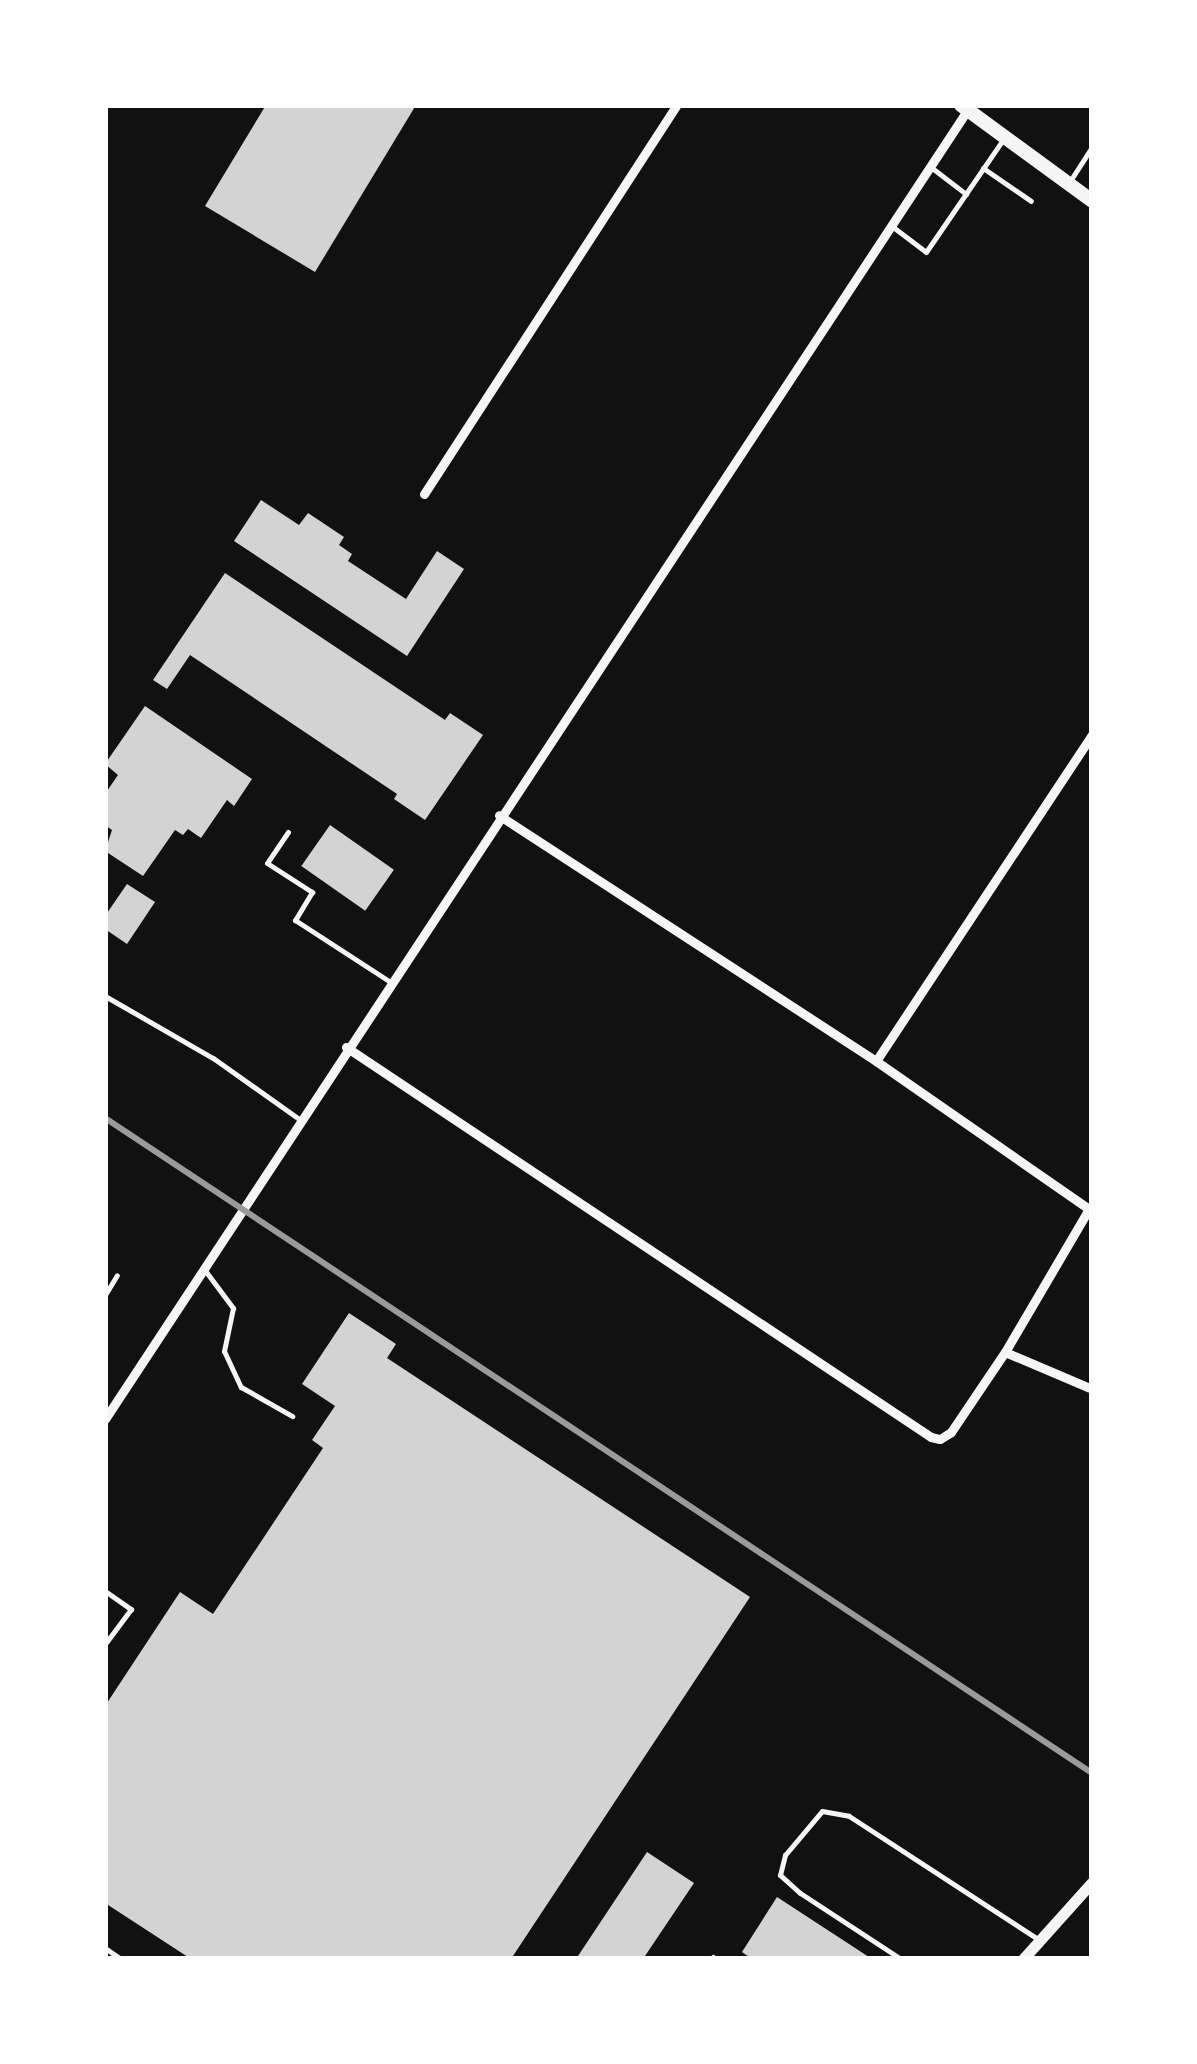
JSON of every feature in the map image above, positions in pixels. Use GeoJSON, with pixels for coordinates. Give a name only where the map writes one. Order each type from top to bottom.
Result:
{"type":"FeatureCollection","features":[{"type":"Feature","properties":{"kind":"main road"},"geometry":{"type":"LineString","coordinates":[[966,106],[1092,201]]}},
{"type":"Feature","properties":{"kind":"street"},"geometry":{"type":"LineString","coordinates":[[424,494],[677,105]]}},
{"type":"Feature","properties":{"kind":"street"},"geometry":{"type":"LineString","coordinates":[[105,1419],[109,1404],[930,166],[966,106]]}},
{"type":"Feature","properties":{"kind":"street"},"geometry":{"type":"LineString","coordinates":[[876,1062],[1092,735]]}},
{"type":"Feature","properties":{"kind":"street"},"geometry":{"type":"LineString","coordinates":[[346,1047],[931,1438],[940,1440],[951,1432],[1005,1352],[1088,1208],[876,1062],[499,815]]}},
{"type":"Feature","properties":{"kind":"street"},"geometry":{"type":"LineString","coordinates":[[1005,1352],[1092,1388]]}},
{"type":"Feature","properties":{"kind":"street"},"geometry":{"type":"LineString","coordinates":[[1023,1959],[1092,1882]]}},
{"type":"Feature","properties":{"kind":"lane"},"geometry":{"type":"LineString","coordinates":[[890,225],[926,252],[1005,137]]}},
{"type":"Feature","properties":{"kind":"lane"},"geometry":{"type":"LineString","coordinates":[[1069,184],[1092,148]]}},
{"type":"Feature","properties":{"kind":"lane"},"geometry":{"type":"LineString","coordinates":[[930,166],[966,194]]}},
{"type":"Feature","properties":{"kind":"lane"},"geometry":{"type":"LineString","coordinates":[[983,168],[1031,201]]}},
{"type":"Feature","properties":{"kind":"lane"},"geometry":{"type":"LineString","coordinates":[[288,832],[267,863],[312,892],[295,920],[389,981]]}},
{"type":"Feature","properties":{"kind":"lane"},"geometry":{"type":"LineString","coordinates":[[105,996],[212,1058],[299,1118]]}},
{"type":"Feature","properties":{"kind":"lane"},"geometry":{"type":"LineString","coordinates":[[202,1267],[233,1308],[224,1351],[241,1386],[292,1416]]}},
{"type":"Feature","properties":{"kind":"lane"},"geometry":{"type":"LineString","coordinates":[[105,1295],[117,1276]]}},
{"type":"Feature","properties":{"kind":"lane"},"geometry":{"type":"LineString","coordinates":[[105,1591],[131,1609],[105,1644]]}},
{"type":"Feature","properties":{"kind":"lane"},"geometry":{"type":"LineString","coordinates":[[901,1959],[800,1893],[780,1875],[785,1855],[822,1811],[849,1816],[1039,1940]]}},
{"type":"Feature","properties":{"kind":"lane"},"geometry":{"type":"LineString","coordinates":[[105,1948],[121,1959]]}},
{"type":"Feature","properties":{"kind":"building"},"geometry":{"type":"Polygon","coordinates":[[[266,105],[416,105],[315,272],[205,206],[266,105]]]}},
{"type":"Feature","properties":{"kind":"building"},"geometry":{"type":"Polygon","coordinates":[[[261,500],[299,525],[308,513],[344,537],[339,545],[352,554],[348,561],[406,599],[437,551],[464,569],[407,656],[234,541],[261,500]]]}},
{"type":"Feature","properties":{"kind":"building"},"geometry":{"type":"Polygon","coordinates":[[[225,573],[445,720],[450,713],[483,735],[425,820],[394,799],[397,794],[190,655],[167,689],[153,680],[225,573]]]}},
{"type":"Feature","properties":{"kind":"building"},"geometry":{"type":"Polygon","coordinates":[[[145,706],[252,779],[234,806],[227,800],[201,838],[188,829],[183,835],[175,830],[143,876],[105,851],[112,830],[105,825],[105,794],[118,775],[105,764],[145,706]]]}},
{"type":"Feature","properties":{"kind":"building"},"geometry":{"type":"Polygon","coordinates":[[[330,825],[394,870],[365,911],[301,866],[330,825]]]}},
{"type":"Feature","properties":{"kind":"building"},"geometry":{"type":"Polygon","coordinates":[[[127,884],[155,902],[127,944],[105,929],[105,916],[127,884]]]}},
{"type":"Feature","properties":{"kind":"building"},"geometry":{"type":"Polygon","coordinates":[[[349,1313],[396,1344],[387,1358],[750,1597],[511,1959],[191,1959],[105,1903],[105,1706],[180,1592],[213,1614],[323,1448],[312,1440],[335,1406],[302,1384],[349,1313]]]}},
{"type":"Feature","properties":{"kind":"building"},"geometry":{"type":"Polygon","coordinates":[[[647,1852],[694,1883],[643,1959],[576,1959],[647,1852]]]}},
{"type":"Feature","properties":{"kind":"building"},"geometry":{"type":"Polygon","coordinates":[[[777,1897],[872,1959],[752,1959],[742,1952],[777,1897]]]}},
{"type":"Feature","properties":{"kind":"railway"},"geometry":{"type":"LineString","coordinates":[[105,1118],[1092,1773]]}}]}
